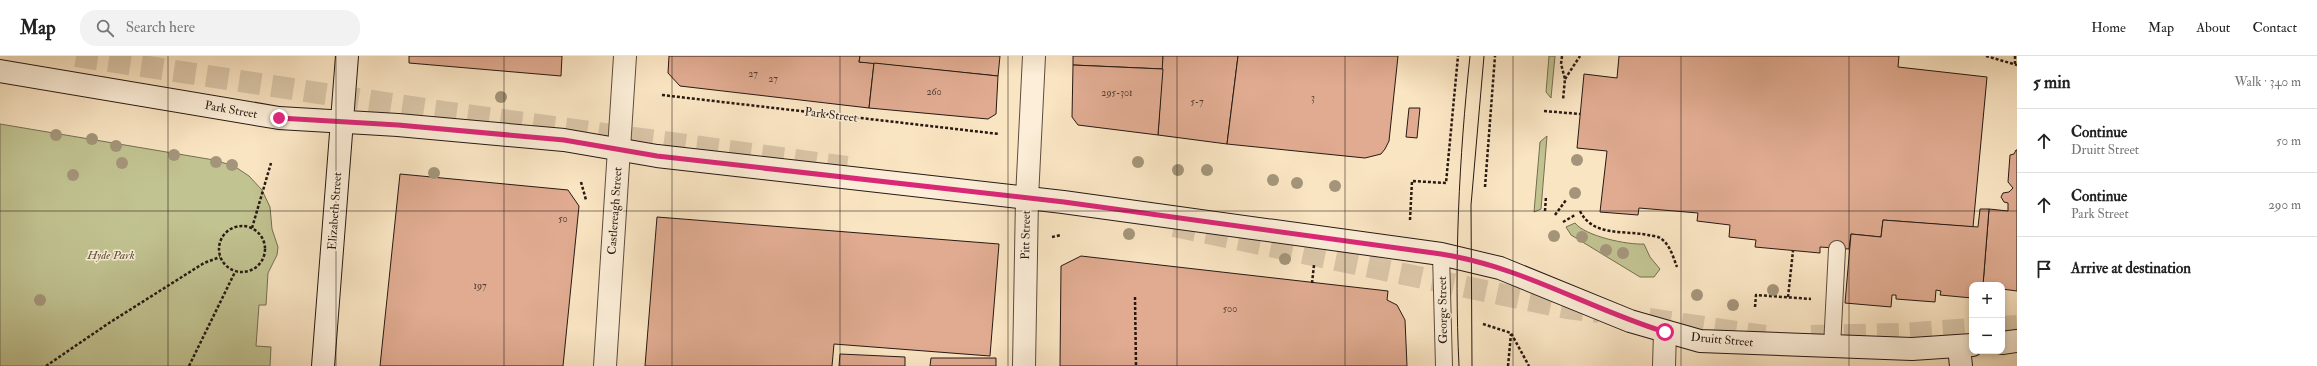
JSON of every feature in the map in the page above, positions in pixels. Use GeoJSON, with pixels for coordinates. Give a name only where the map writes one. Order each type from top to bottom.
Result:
{"type":"FeatureCollection","features":[{"type":"Feature","properties":{"kind":"main road","name":"Elizabeth Street"},"geometry":{"type":"LineString","coordinates":[[323,366],[347,56]]}},
{"type":"Feature","properties":{"kind":"main road","name":"Castlereagh Street"},"geometry":{"type":"LineString","coordinates":[[605,366],[625,56]]}},
{"type":"Feature","properties":{"kind":"main road","name":"Pitt Street"},"geometry":{"type":"LineString","coordinates":[[1024,366],[1027,198],[1034,56]]}},
{"type":"Feature","properties":{"kind":"main road","name":"Park Street"},"geometry":{"type":"LineString","coordinates":[[0,71],[265,116],[411,126],[564,140],[674,158],[1027,198],[1463,258]]}},
{"type":"Feature","properties":{"kind":"main road","name":"Druitt Street"},"geometry":{"type":"LineString","coordinates":[[1463,258],[1500,268],[1630,322],[1700,341],[1912,349],[1964,353]]}},
{"type":"Feature","properties":{"kind":"main road"},"geometry":{"type":"LineString","coordinates":[[1664,366],[1665,332]]}},
{"type":"Feature","properties":{"kind":"main road"},"geometry":{"type":"LineString","coordinates":[[2005,343],[2017,341]]}},
{"type":"Feature","properties":{"kind":"lane"},"geometry":{"type":"LineString","coordinates":[[1832,347],[1837,249]]}},
{"type":"Feature","properties":{"kind":"lane","name":"George Street"},"geometry":{"type":"LineString","coordinates":[[1441,254],[1444,366]]}},
{"type":"Feature","properties":{"kind":"lane"},"geometry":{"type":"LineString","coordinates":[[1665,332],[1674,366]]}},
{"type":"Feature","properties":{"kind":"path"},"geometry":{"type":"LineString","coordinates":[[1410,220],[1412,181],[1446,183],[1458,56]]}},
{"type":"Feature","properties":{"kind":"path"},"geometry":{"type":"LineString","coordinates":[[1485,187],[1495,56]]}},
{"type":"Feature","properties":{"kind":"path"},"geometry":{"type":"LineString","coordinates":[[1562,56],[1561,64],[1565,79],[1564,100]]}},
{"type":"Feature","properties":{"kind":"path"},"geometry":{"type":"LineString","coordinates":[[1565,79],[1580,56]]}},
{"type":"Feature","properties":{"kind":"path"},"geometry":{"type":"LineString","coordinates":[[1986,56],[2016,64],[2015,56]]}},
{"type":"Feature","properties":{"kind":"path","name":"Park Street"},"geometry":{"type":"LineString","coordinates":[[662,95],[999,134]]}},
{"type":"Feature","properties":{"kind":"path"},"geometry":{"type":"LineString","coordinates":[[1544,111],[1580,114]]}},
{"type":"Feature","properties":{"kind":"path"},"geometry":{"type":"LineString","coordinates":[[252,228],[271,163]]}},
{"type":"Feature","properties":{"kind":"path"},"geometry":{"type":"LineString","coordinates":[[581,182],[586,200]]}},
{"type":"Feature","properties":{"kind":"path"},"geometry":{"type":"LineString","coordinates":[[1545,211],[1546,196]]}},
{"type":"Feature","properties":{"kind":"path"},"geometry":{"type":"LineString","coordinates":[[1555,215],[1566,200]]}},
{"type":"Feature","properties":{"kind":"path"},"geometry":{"type":"LineString","coordinates":[[1580,212],[1585,221],[1592,226],[1605,230],[1660,238],[1668,247],[1677,267]]}},
{"type":"Feature","properties":{"kind":"path"},"geometry":{"type":"LineString","coordinates":[[1563,222],[1575,215]]}},
{"type":"Feature","properties":{"kind":"path"},"geometry":{"type":"LineString","coordinates":[[242,226],[252,228],[259,233],[264,241],[266,250],[264,259],[258,267],[250,272],[235,272],[224,265],[220,257],[220,243],[228,230],[242,226]]}},
{"type":"Feature","properties":{"kind":"path"},"geometry":{"type":"LineString","coordinates":[[1788,298],[1793,251]]}},
{"type":"Feature","properties":{"kind":"path"},"geometry":{"type":"LineString","coordinates":[[46,366],[109,323],[204,263],[220,257]]}},
{"type":"Feature","properties":{"kind":"path"},"geometry":{"type":"LineString","coordinates":[[1312,283],[1314,265]]}},
{"type":"Feature","properties":{"kind":"path"},"geometry":{"type":"LineString","coordinates":[[190,366],[235,272]]}},
{"type":"Feature","properties":{"kind":"path"},"geometry":{"type":"LineString","coordinates":[[1755,307],[1756,295],[1818,300]]}},
{"type":"Feature","properties":{"kind":"path"},"geometry":{"type":"LineString","coordinates":[[1135,297],[1136,366]]}},
{"type":"Feature","properties":{"kind":"path"},"geometry":{"type":"LineString","coordinates":[[1483,324],[1511,333],[1529,366]]}},
{"type":"Feature","properties":{"kind":"path"},"geometry":{"type":"LineString","coordinates":[[1508,366],[1511,333]]}},
{"type":"Feature","properties":{"kind":"green space"},"geometry":{"type":"Polygon","coordinates":[[[1549,56],[1555,56],[1551,98],[1546,92],[1549,56]]]}},
{"type":"Feature","properties":{"kind":"green space","name":"Hyde Park"},"geometry":{"type":"Polygon","coordinates":[[[0,124],[214,160],[234,166],[249,176],[262,190],[270,207],[272,229],[278,247],[277,255],[268,273],[266,305],[259,305],[256,346],[271,347],[270,366],[0,366],[0,124]]]}},
{"type":"Feature","properties":{"kind":"green space"},"geometry":{"type":"Polygon","coordinates":[[[1547,136],[1541,209],[1534,212],[1540,142],[1547,136]]]}},
{"type":"Feature","properties":{"kind":"green space"},"geometry":{"type":"Polygon","coordinates":[[[1575,223],[1580,228],[1597,236],[1627,243],[1644,244],[1650,257],[1660,269],[1654,277],[1640,277],[1571,235],[1566,227],[1575,223]]]}},
{"type":"Feature","properties":{"kind":"building"},"geometry":{"type":"Polygon","coordinates":[[[409,56],[562,56],[561,76],[409,63],[409,56]]]}},
{"type":"Feature","properties":{"kind":"building"},"geometry":{"type":"Polygon","coordinates":[[[669,56],[860,56],[859,62],[874,63],[869,108],[680,86],[668,73],[669,56]]]}},
{"type":"Feature","properties":{"kind":"building"},"geometry":{"type":"Polygon","coordinates":[[[860,56],[1000,56],[998,76],[859,62],[860,56]]]}},
{"type":"Feature","properties":{"kind":"building"},"geometry":{"type":"Polygon","coordinates":[[[1073,56],[1163,56],[1163,69],[1073,65],[1073,56]]]}},
{"type":"Feature","properties":{"kind":"building"},"geometry":{"type":"Polygon","coordinates":[[[1163,56],[1238,56],[1227,144],[1158,135],[1163,56]]]}},
{"type":"Feature","properties":{"kind":"building"},"geometry":{"type":"Polygon","coordinates":[[[1238,56],[1398,56],[1389,141],[1385,149],[1381,154],[1365,158],[1227,144],[1238,56]]]}},
{"type":"Feature","properties":{"kind":"building"},"geometry":{"type":"Polygon","coordinates":[[[1619,56],[1899,56],[1898,67],[1987,77],[1973,227],[1883,220],[1881,237],[1851,234],[1849,249],[1820,247],[1820,253],[1755,247],[1756,240],[1729,237],[1730,225],[1697,221],[1698,213],[1639,208],[1638,215],[1600,212],[1607,151],[1577,148],[1584,74],[1617,78],[1619,56]]]}},
{"type":"Feature","properties":{"kind":"building"},"geometry":{"type":"Polygon","coordinates":[[[874,63],[998,76],[996,114],[988,119],[869,108],[874,63]]]}},
{"type":"Feature","properties":{"kind":"building"},"geometry":{"type":"Polygon","coordinates":[[[1073,65],[1163,69],[1158,135],[1078,125],[1072,117],[1073,65]]]}},
{"type":"Feature","properties":{"kind":"building"},"geometry":{"type":"Polygon","coordinates":[[[1409,108],[1420,108],[1417,138],[1406,137],[1409,108]]]}},
{"type":"Feature","properties":{"kind":"building"},"geometry":{"type":"Polygon","coordinates":[[[2017,150],[2017,291],[2005,289],[2005,282],[1983,282],[1989,209],[2008,211],[2008,203],[2004,202],[2001,197],[2003,193],[2009,192],[2013,188],[2008,182],[2010,155],[2014,154],[2017,150]]]}},
{"type":"Feature","properties":{"kind":"building"},"geometry":{"type":"Polygon","coordinates":[[[400,174],[568,190],[579,206],[563,366],[380,366],[400,174]]]}},
{"type":"Feature","properties":{"kind":"building"},"geometry":{"type":"Polygon","coordinates":[[[1980,209],[1989,209],[1983,282],[1969,282],[1969,298],[1940,295],[1941,291],[1936,290],[1935,302],[1896,299],[1896,295],[1892,295],[1891,307],[1845,303],[1851,234],[1881,237],[1883,220],[1978,227],[1980,209]]]}},
{"type":"Feature","properties":{"kind":"building"},"geometry":{"type":"Polygon","coordinates":[[[657,217],[999,244],[990,356],[834,344],[832,366],[645,366],[657,217]]]}},
{"type":"Feature","properties":{"kind":"building"},"geometry":{"type":"Polygon","coordinates":[[[1081,256],[1388,291],[1387,300],[1397,305],[1405,320],[1407,366],[1060,366],[1061,266],[1081,256]]]}},
{"type":"Feature","properties":{"kind":"building"},"geometry":{"type":"Polygon","coordinates":[[[840,354],[905,357],[905,366],[839,366],[840,354]]]}},
{"type":"Feature","properties":{"kind":"building"},"geometry":{"type":"Polygon","coordinates":[[[931,358],[996,358],[996,366],[930,366],[931,358]]]}},
{"type":"Feature","properties":{"kind":"tunnel"},"geometry":{"type":"LineString","coordinates":[[76,56],[444,112],[847,167]]}},
{"type":"Feature","properties":{"kind":"tunnel"},"geometry":{"type":"LineString","coordinates":[[1174,226],[1567,308],[1599,312]]}},
{"type":"Feature","properties":{"kind":"tunnel"},"geometry":{"type":"LineString","coordinates":[[1649,319],[1765,336]]}},
{"type":"Feature","properties":{"kind":"tunnel"},"geometry":{"type":"LineString","coordinates":[[2005,327],[2017,326]]}},
{"type":"Feature","properties":{"kind":"tunnel"},"geometry":{"type":"LineString","coordinates":[[1811,336],[1901,334],[1969,329]]}},
{"type":"Feature","properties":{"kind":"tram line"},"geometry":{"type":"LineString","coordinates":[[1459,366],[1457,288],[1458,211],[1470,56]]}},
{"type":"Feature","properties":{"kind":"tram line"},"geometry":{"type":"LineString","coordinates":[[1472,366],[1471,205],[1484,56]]}},
{"type":"Feature","properties":{"kind":"route"},"geometry":{"type":"LineString","coordinates":[[279,118],[398,125],[564,140],[657,156],[1064,202],[1457,256],[1500,268],[1630,322],[1665,332]]}}]}
